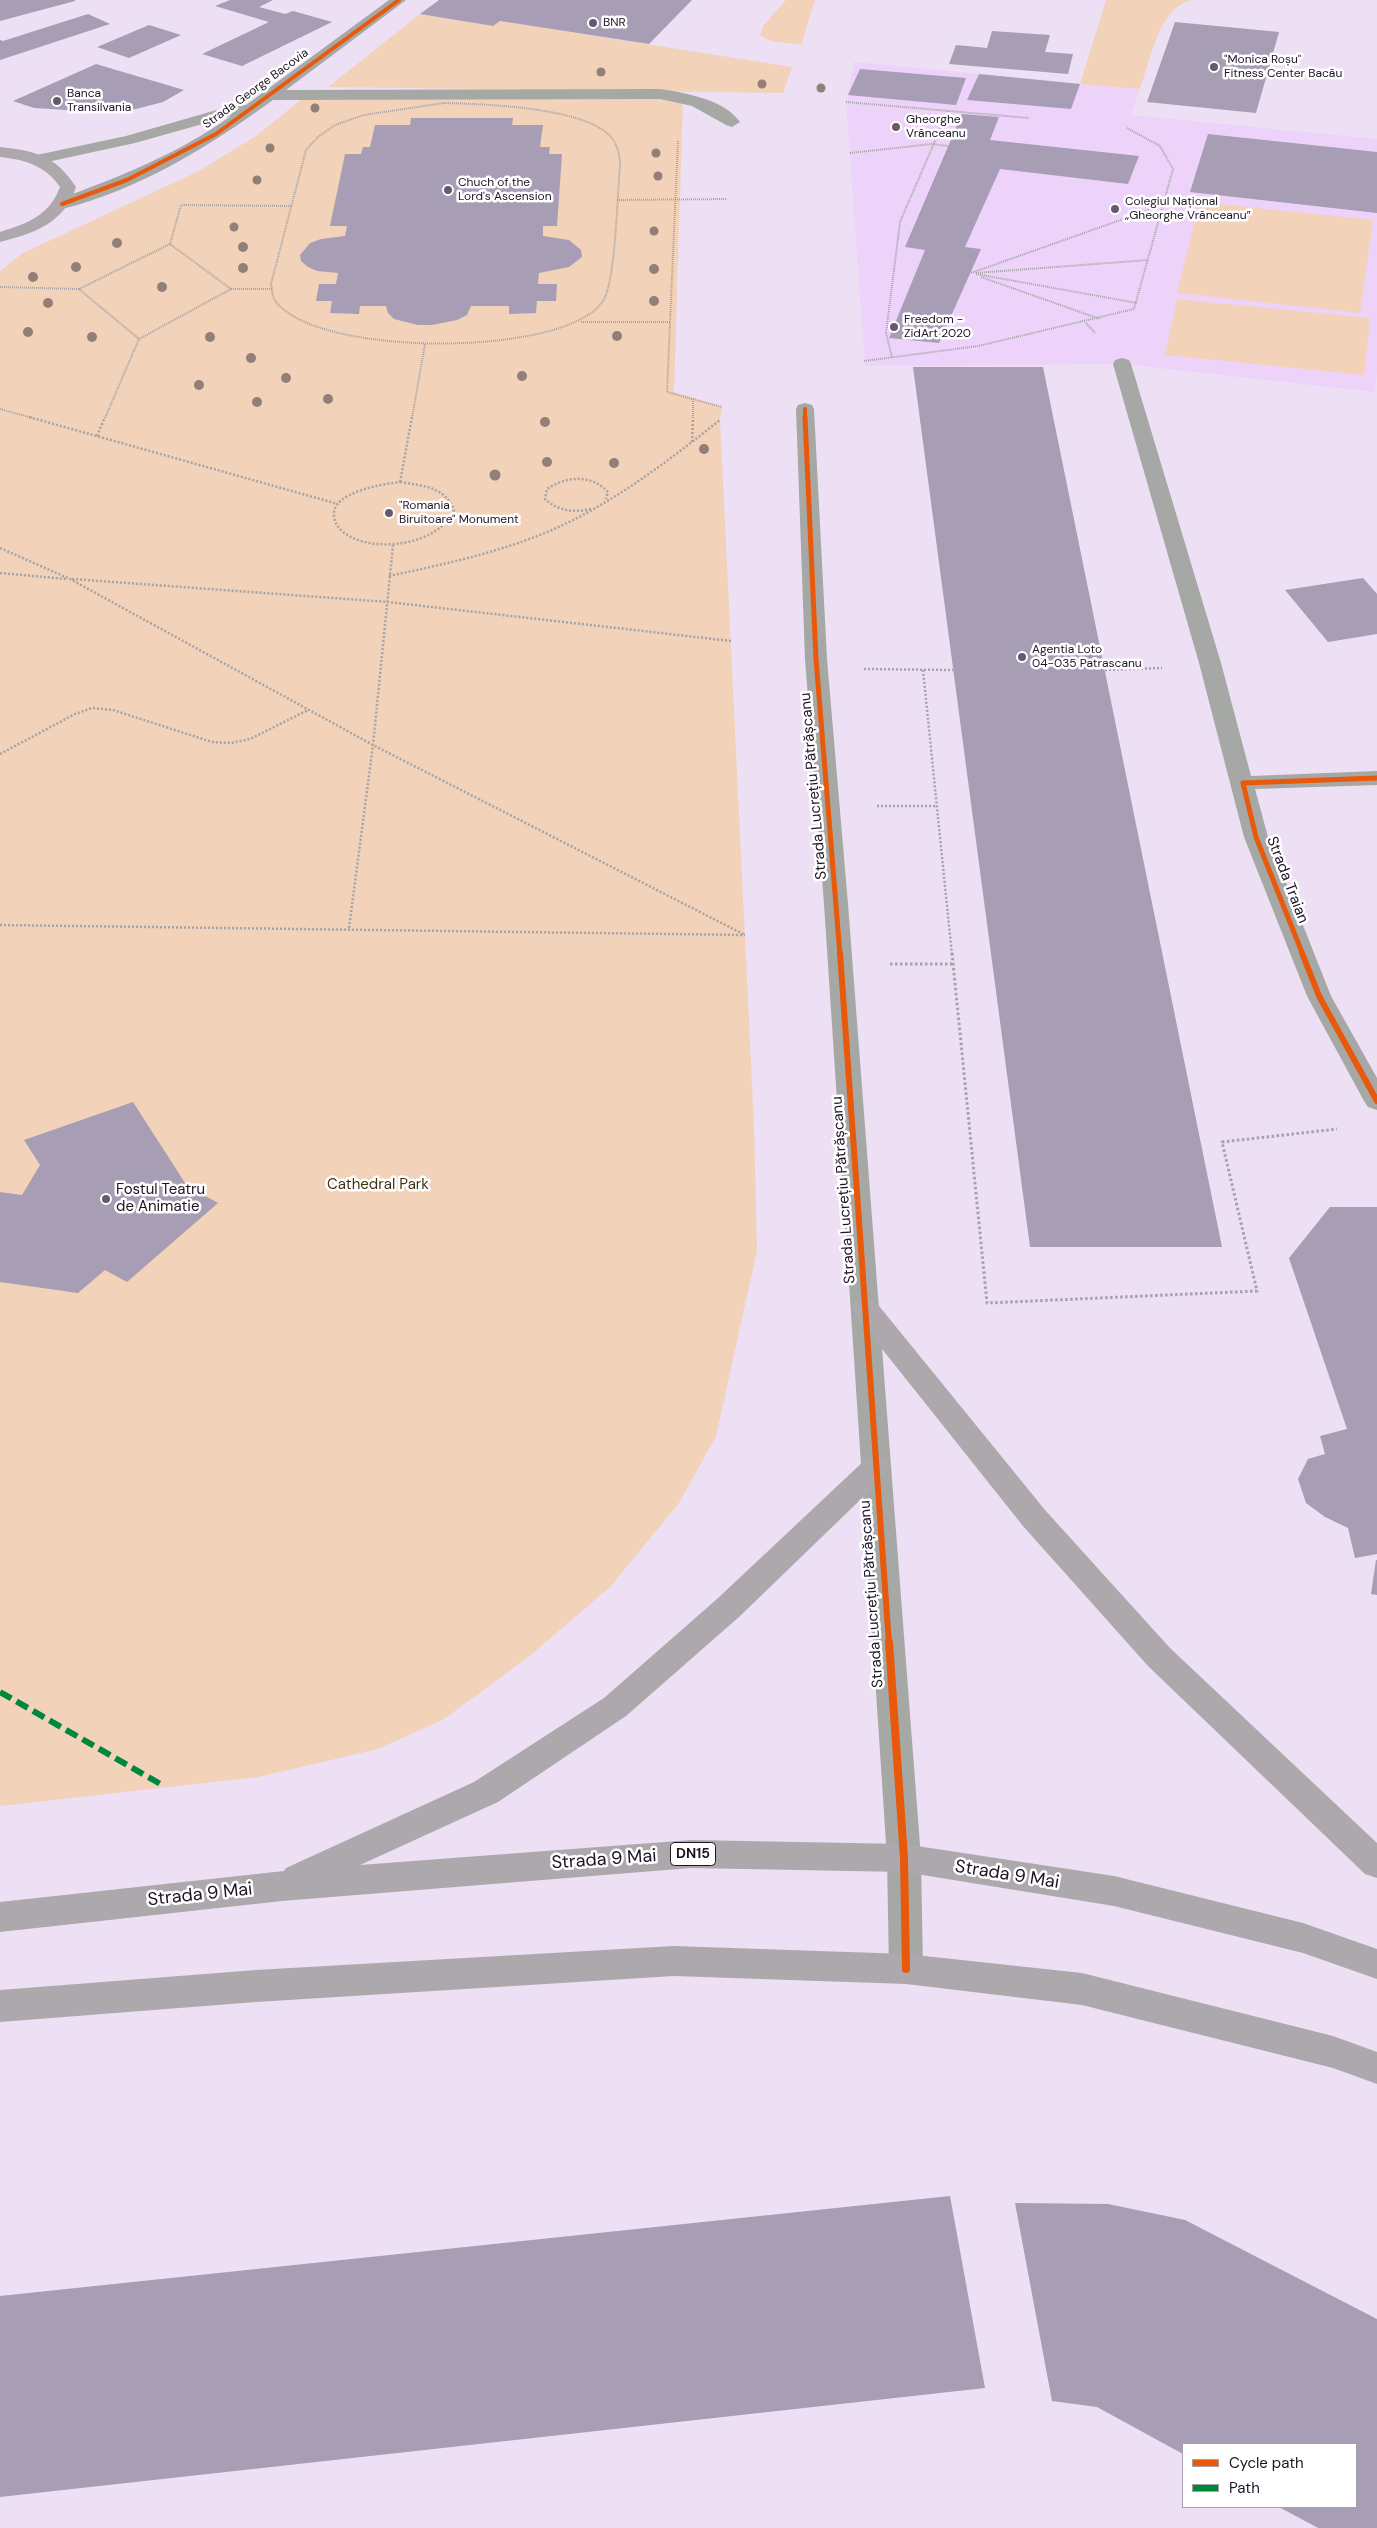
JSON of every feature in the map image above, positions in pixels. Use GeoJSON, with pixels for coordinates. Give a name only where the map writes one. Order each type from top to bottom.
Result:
{"type":"FeatureCollection","features":[{"type":"Feature","properties":{"kind":"main road"},"geometry":{"type":"LineString","coordinates":[[0,138],[21,154]]}},
{"type":"Feature","properties":{"kind":"main road"},"geometry":{"type":"LineString","coordinates":[[0,152],[21,154],[38,159],[59,172],[68,187],[62,204],[44,220],[8,235],[0,242]]}},
{"type":"Feature","properties":{"kind":"main road"},"geometry":{"type":"LineString","coordinates":[[865,1308],[1034,1518],[1159,1656],[1377,1864]]}},
{"type":"Feature","properties":{"kind":"main road"},"geometry":{"type":"LineString","coordinates":[[282,1886],[486,1792],[615,1707],[728,1608],[876,1467]]}},
{"type":"Feature","properties":{"kind":"main road","name":"Strada 9 Mai"},"geometry":{"type":"LineString","coordinates":[[0,1917],[282,1886],[691,1854],[904,1858],[1114,1891],[1303,1938],[1377,1964]]}},
{"type":"Feature","properties":{"kind":"main road"},"geometry":{"type":"LineString","coordinates":[[0,2006],[256,1986],[674,1961],[906,1969],[1082,1989],[1333,2052],[1377,2068]]}},
{"type":"Feature","properties":{"kind":"street","name":"Strada George Bacovia"},"geometry":{"type":"LineString","coordinates":[[62,204],[126,180],[216,134],[398,0]]}},
{"type":"Feature","properties":{"kind":"street"},"geometry":{"type":"LineString","coordinates":[[263,98],[660,94],[683,97],[705,103],[732,122]]}},
{"type":"Feature","properties":{"kind":"street","name":"Strada George Bacovia"},"geometry":{"type":"LineString","coordinates":[[38,159],[129,140],[263,98]]}},
{"type":"Feature","properties":{"kind":"street","name":"Strada Traian"},"geometry":{"type":"LineString","coordinates":[[1122,364],[1211,667],[1256,836],[1319,996],[1377,1102]]}},
{"type":"Feature","properties":{"kind":"street","name":"Strada Lucrețiu Pătrășcanu"},"geometry":{"type":"LineString","coordinates":[[805,409],[816,659],[904,1858],[906,1969]]}},
{"type":"Feature","properties":{"kind":"street"},"geometry":{"type":"LineString","coordinates":[[1243,784],[1377,778]]}},
{"type":"Feature","properties":{"kind":"path"},"geometry":{"type":"LineString","coordinates":[[846,102],[1029,118]]}},
{"type":"Feature","properties":{"kind":"path"},"geometry":{"type":"LineString","coordinates":[[892,357],[886,333],[900,222],[932,144],[948,111]]}},
{"type":"Feature","properties":{"kind":"path"},"geometry":{"type":"LineString","coordinates":[[864,361],[978,346],[1100,319],[1134,309],[1173,170],[1160,146],[1127,128]]}},
{"type":"Feature","properties":{"kind":"path"},"geometry":{"type":"LineString","coordinates":[[678,136],[667,392],[722,407]]}},
{"type":"Feature","properties":{"kind":"path"},"geometry":{"type":"LineString","coordinates":[[850,153],[932,144],[948,146]]}},
{"type":"Feature","properties":{"kind":"path"},"geometry":{"type":"LineString","coordinates":[[306,150],[271,284],[274,299],[287,312],[314,327],[351,338],[425,344],[506,340],[544,334],[579,322],[670,322]]}},
{"type":"Feature","properties":{"kind":"path"},"geometry":{"type":"LineString","coordinates":[[579,322],[602,304],[608,294],[611,282],[620,152]]}},
{"type":"Feature","properties":{"kind":"path"},"geometry":{"type":"LineString","coordinates":[[616,200],[726,199]]}},
{"type":"Feature","properties":{"kind":"path"},"geometry":{"type":"LineString","coordinates":[[174,202],[181,205],[291,206]]}},
{"type":"Feature","properties":{"kind":"path"},"geometry":{"type":"LineString","coordinates":[[971,273],[1164,204]]}},
{"type":"Feature","properties":{"kind":"path"},"geometry":{"type":"LineString","coordinates":[[0,288],[79,289],[170,244],[181,205]]}},
{"type":"Feature","properties":{"kind":"path"},"geometry":{"type":"LineString","coordinates":[[170,244],[231,289]]}},
{"type":"Feature","properties":{"kind":"path"},"geometry":{"type":"LineString","coordinates":[[971,273],[1148,260]]}},
{"type":"Feature","properties":{"kind":"path"},"geometry":{"type":"LineString","coordinates":[[971,273],[1137,303]]}},
{"type":"Feature","properties":{"kind":"path"},"geometry":{"type":"LineString","coordinates":[[971,273],[1100,319]]}},
{"type":"Feature","properties":{"kind":"path"},"geometry":{"type":"LineString","coordinates":[[79,289],[139,339]]}},
{"type":"Feature","properties":{"kind":"path"},"geometry":{"type":"LineString","coordinates":[[97,436],[139,339],[231,289],[272,289]]}},
{"type":"Feature","properties":{"kind":"path"},"geometry":{"type":"LineString","coordinates":[[400,482],[425,344]]}},
{"type":"Feature","properties":{"kind":"path"},"geometry":{"type":"LineString","coordinates":[[692,442],[693,399]]}},
{"type":"Feature","properties":{"kind":"path"},"geometry":{"type":"LineString","coordinates":[[0,409],[338,504]]}},
{"type":"Feature","properties":{"kind":"path"},"geometry":{"type":"LineString","coordinates":[[389,576],[437,565],[528,539],[574,520],[648,476],[720,420]]}},
{"type":"Feature","properties":{"kind":"path"},"geometry":{"type":"LineString","coordinates":[[596,507],[566,510],[550,504],[545,500],[545,494],[547,489],[560,481],[585,479],[605,487],[608,492],[608,498],[604,503]]}},
{"type":"Feature","properties":{"kind":"path"},"geometry":{"type":"LineString","coordinates":[[400,482],[419,484],[436,489],[448,497],[454,507],[454,517],[446,528],[432,536],[414,542],[393,544],[355,539],[343,532],[335,523],[334,514],[338,504],[348,495],[362,488],[400,482]]}},
{"type":"Feature","properties":{"kind":"path"},"geometry":{"type":"LineString","coordinates":[[348,928],[373,744],[393,544]]}},
{"type":"Feature","properties":{"kind":"path"},"geometry":{"type":"LineString","coordinates":[[0,548],[70,579],[373,744],[745,935],[348,928],[0,925]]}},
{"type":"Feature","properties":{"kind":"path"},"geometry":{"type":"LineString","coordinates":[[0,573],[388,602],[731,641]]}},
{"type":"Feature","properties":{"kind":"path"},"geometry":{"type":"LineString","coordinates":[[1105,670],[1211,667]]}},
{"type":"Feature","properties":{"kind":"path"},"geometry":{"type":"LineString","coordinates":[[864,669],[953,670]]}},
{"type":"Feature","properties":{"kind":"path"},"geometry":{"type":"LineString","coordinates":[[923,670],[987,1302],[1257,1291],[1222,1142],[1338,1129]]}},
{"type":"Feature","properties":{"kind":"path"},"geometry":{"type":"LineString","coordinates":[[0,754],[75,714],[92,708],[113,710],[212,742],[231,743],[250,738],[309,710]]}},
{"type":"Feature","properties":{"kind":"path"},"geometry":{"type":"LineString","coordinates":[[874,806],[936,806]]}},
{"type":"Feature","properties":{"kind":"path"},"geometry":{"type":"LineString","coordinates":[[889,964],[952,964]]}},
{"type":"Feature","properties":{"kind":"shaded area","name":"Colegiul Național „Gheorghe Vrănceanu”"},"geometry":{"type":"Polygon","coordinates":[[[854,62],[1140,89],[1131,115],[1377,139],[1377,372],[1374,392],[1122,364],[865,366],[846,102],[854,62]]]}},
{"type":"Feature","properties":{"kind":"green space"},"geometry":{"type":"Polygon","coordinates":[[[786,0],[815,0],[801,45],[771,41],[760,36],[763,26],[786,0]]]}},
{"type":"Feature","properties":{"kind":"green space"},"geometry":{"type":"Polygon","coordinates":[[[1106,0],[1192,0],[1181,4],[1171,13],[1164,24],[1157,37],[1140,89],[1080,84],[1106,0]]]}},
{"type":"Feature","properties":{"kind":"green space"},"geometry":{"type":"Polygon","coordinates":[[[420,14],[492,26],[500,21],[792,67],[783,93],[328,87],[420,14]]]}},
{"type":"Feature","properties":{"kind":"green space","name":"Cathedral Park"},"geometry":{"type":"Polygon","coordinates":[[[307,95],[683,97],[674,392],[722,407],[720,420],[754,1126],[757,1251],[716,1436],[679,1503],[610,1587],[527,1658],[444,1719],[378,1749],[258,1777],[0,1806],[0,271],[23,253],[197,172],[256,136],[307,95]]]}},
{"type":"Feature","properties":{"kind":"green space"},"geometry":{"type":"Polygon","coordinates":[[[1200,202],[1373,220],[1360,313],[1177,293],[1200,202]]]}},
{"type":"Feature","properties":{"kind":"green space"},"geometry":{"type":"Polygon","coordinates":[[[1177,299],[1370,318],[1364,375],[1165,355],[1177,299]]]}},
{"type":"Feature","properties":{"kind":"building"},"geometry":{"type":"Polygon","coordinates":[[[0,0],[75,0],[75,1],[0,21],[0,0]]]}},
{"type":"Feature","properties":{"kind":"building"},"geometry":{"type":"Polygon","coordinates":[[[230,0],[273,0],[259,7],[285,14],[293,11],[332,22],[242,66],[202,54],[269,22],[215,6],[230,0]]]}},
{"type":"Feature","properties":{"kind":"building","name":"BNR"},"geometry":{"type":"Polygon","coordinates":[[[439,0],[692,0],[649,44],[500,21],[493,26],[420,14],[439,0]]]}},
{"type":"Feature","properties":{"kind":"building"},"geometry":{"type":"Polygon","coordinates":[[[88,14],[110,24],[0,60],[0,40],[3,41],[88,14]]]}},
{"type":"Feature","properties":{"kind":"building","name":"\"Monica Roșu\" Fitness Center Bacău"},"geometry":{"type":"Polygon","coordinates":[[[1175,22],[1279,32],[1256,113],[1147,102],[1175,22]]]}},
{"type":"Feature","properties":{"kind":"building"},"geometry":{"type":"Polygon","coordinates":[[[149,25],[181,35],[129,58],[97,47],[149,25]]]}},
{"type":"Feature","properties":{"kind":"building"},"geometry":{"type":"Polygon","coordinates":[[[992,31],[1050,35],[1045,52],[1073,54],[1068,74],[949,64],[956,45],[987,48],[992,31]]]}},
{"type":"Feature","properties":{"kind":"building"},"geometry":{"type":"Polygon","coordinates":[[[96,64],[184,90],[163,102],[136,109],[98,112],[34,108],[13,101],[96,64]]]}},
{"type":"Feature","properties":{"kind":"building"},"geometry":{"type":"Polygon","coordinates":[[[860,69],[966,78],[956,105],[848,95],[860,69]]]}},
{"type":"Feature","properties":{"kind":"building"},"geometry":{"type":"Polygon","coordinates":[[[979,74],[1080,84],[1071,109],[967,100],[979,74]]]}},
{"type":"Feature","properties":{"kind":"building"},"geometry":{"type":"Polygon","coordinates":[[[962,114],[999,117],[990,140],[1139,156],[1128,184],[1000,169],[965,247],[981,249],[939,343],[889,338],[925,250],[905,247],[962,114]]]}},
{"type":"Feature","properties":{"kind":"building","name":"Chuch of the Lord's Ascension"},"geometry":{"type":"Polygon","coordinates":[[[411,118],[513,118],[512,125],[543,125],[540,147],[550,147],[549,154],[562,154],[557,226],[543,226],[543,236],[569,240],[581,250],[582,257],[569,267],[539,273],[538,284],[557,284],[556,301],[537,301],[536,313],[509,314],[509,306],[471,306],[467,315],[457,320],[432,325],[418,325],[394,319],[388,313],[386,306],[360,306],[359,314],[330,313],[332,301],[316,301],[319,284],[336,284],[338,273],[317,271],[308,267],[301,261],[300,255],[310,243],[321,239],[345,236],[347,226],[330,226],[345,154],[361,154],[363,147],[370,147],[375,125],[410,125],[411,118]]]}},
{"type":"Feature","properties":{"kind":"building"},"geometry":{"type":"Polygon","coordinates":[[[1208,134],[1377,152],[1377,213],[1190,192],[1208,134]]]}},
{"type":"Feature","properties":{"kind":"building"},"geometry":{"type":"Polygon","coordinates":[[[913,367],[1043,367],[1222,1247],[1030,1247],[913,367]]]}},
{"type":"Feature","properties":{"kind":"building"},"geometry":{"type":"Polygon","coordinates":[[[1363,578],[1377,594],[1377,634],[1328,642],[1285,590],[1363,578]]]}},
{"type":"Feature","properties":{"kind":"building","name":"Fostul Teatru de Animatie"},"geometry":{"type":"Polygon","coordinates":[[[133,1102],[187,1186],[218,1203],[127,1282],[105,1270],[78,1293],[0,1282],[0,1192],[22,1195],[40,1165],[24,1140],[133,1102]]]}},
{"type":"Feature","properties":{"kind":"building"},"geometry":{"type":"Polygon","coordinates":[[[1330,1207],[1377,1207],[1377,1554],[1355,1558],[1348,1528],[1325,1517],[1306,1503],[1298,1479],[1308,1459],[1325,1454],[1320,1436],[1347,1429],[1289,1258],[1330,1207]]]}},
{"type":"Feature","properties":{"kind":"building"},"geometry":{"type":"Polygon","coordinates":[[[1377,1560],[1377,1595],[1371,1594],[1377,1560]]]}},
{"type":"Feature","properties":{"kind":"building"},"geometry":{"type":"Polygon","coordinates":[[[950,2196],[985,2388],[0,2497],[0,2296],[950,2196]]]}},
{"type":"Feature","properties":{"kind":"building"},"geometry":{"type":"Polygon","coordinates":[[[1015,2203],[1108,2204],[1185,2220],[1377,2319],[1377,2528],[1318,2528],[1281,2508],[1357,2508],[1357,2443],[1182,2443],[1182,2453],[1097,2407],[1052,2401],[1015,2203]]]}},
{"type":"Feature","properties":{"kind":"marked path"},"geometry":{"type":"LineString","coordinates":[[0,1692],[164,1786]]}},
{"type":"Feature","properties":{"kind":"cycle path"},"geometry":{"type":"LineString","coordinates":[[62,204],[127,180],[216,134],[399,0]]}},
{"type":"Feature","properties":{"kind":"cycle path"},"geometry":{"type":"LineString","coordinates":[[805,409],[816,659],[836,904],[904,1858],[906,1969]]}},
{"type":"Feature","properties":{"kind":"cycle path"},"geometry":{"type":"LineString","coordinates":[[1377,778],[1243,783],[1256,837],[1319,996],[1377,1101]]}},
{"type":"Feature","properties":{"kind":"place","name":"BNR"},"geometry":{"type":"Point","coordinates":[593,23]}},
{"type":"Feature","properties":{"kind":"place","name":"\"Monica Roșu\" Fitness Center Bacău"},"geometry":{"type":"Point","coordinates":[1214,67]}},
{"type":"Feature","properties":{"kind":"place","name":"Banca Transilvania"},"geometry":{"type":"Point","coordinates":[57,101]}},
{"type":"Feature","properties":{"kind":"place","name":"Gheorghe Vrănceanu"},"geometry":{"type":"Point","coordinates":[896,127]}},
{"type":"Feature","properties":{"kind":"place","name":"Chuch of the Lord's Ascension"},"geometry":{"type":"Point","coordinates":[448,190]}},
{"type":"Feature","properties":{"kind":"place","name":"Colegiul Național „Gheorghe Vrănceanu”"},"geometry":{"type":"Point","coordinates":[1115,209]}},
{"type":"Feature","properties":{"kind":"place","name":"Freedom - ZidArt 2020"},"geometry":{"type":"Point","coordinates":[894,327]}},
{"type":"Feature","properties":{"kind":"place","name":"\"Romania Biruitoare\" Monument"},"geometry":{"type":"Point","coordinates":[389,513]}},
{"type":"Feature","properties":{"kind":"place","name":"Agentia Loto 04-035 Patrascanu"},"geometry":{"type":"Point","coordinates":[1022,657]}},
{"type":"Feature","properties":{"kind":"place","name":"Fostul Teatru de Animatie"},"geometry":{"type":"Point","coordinates":[106,1199]}}]}
